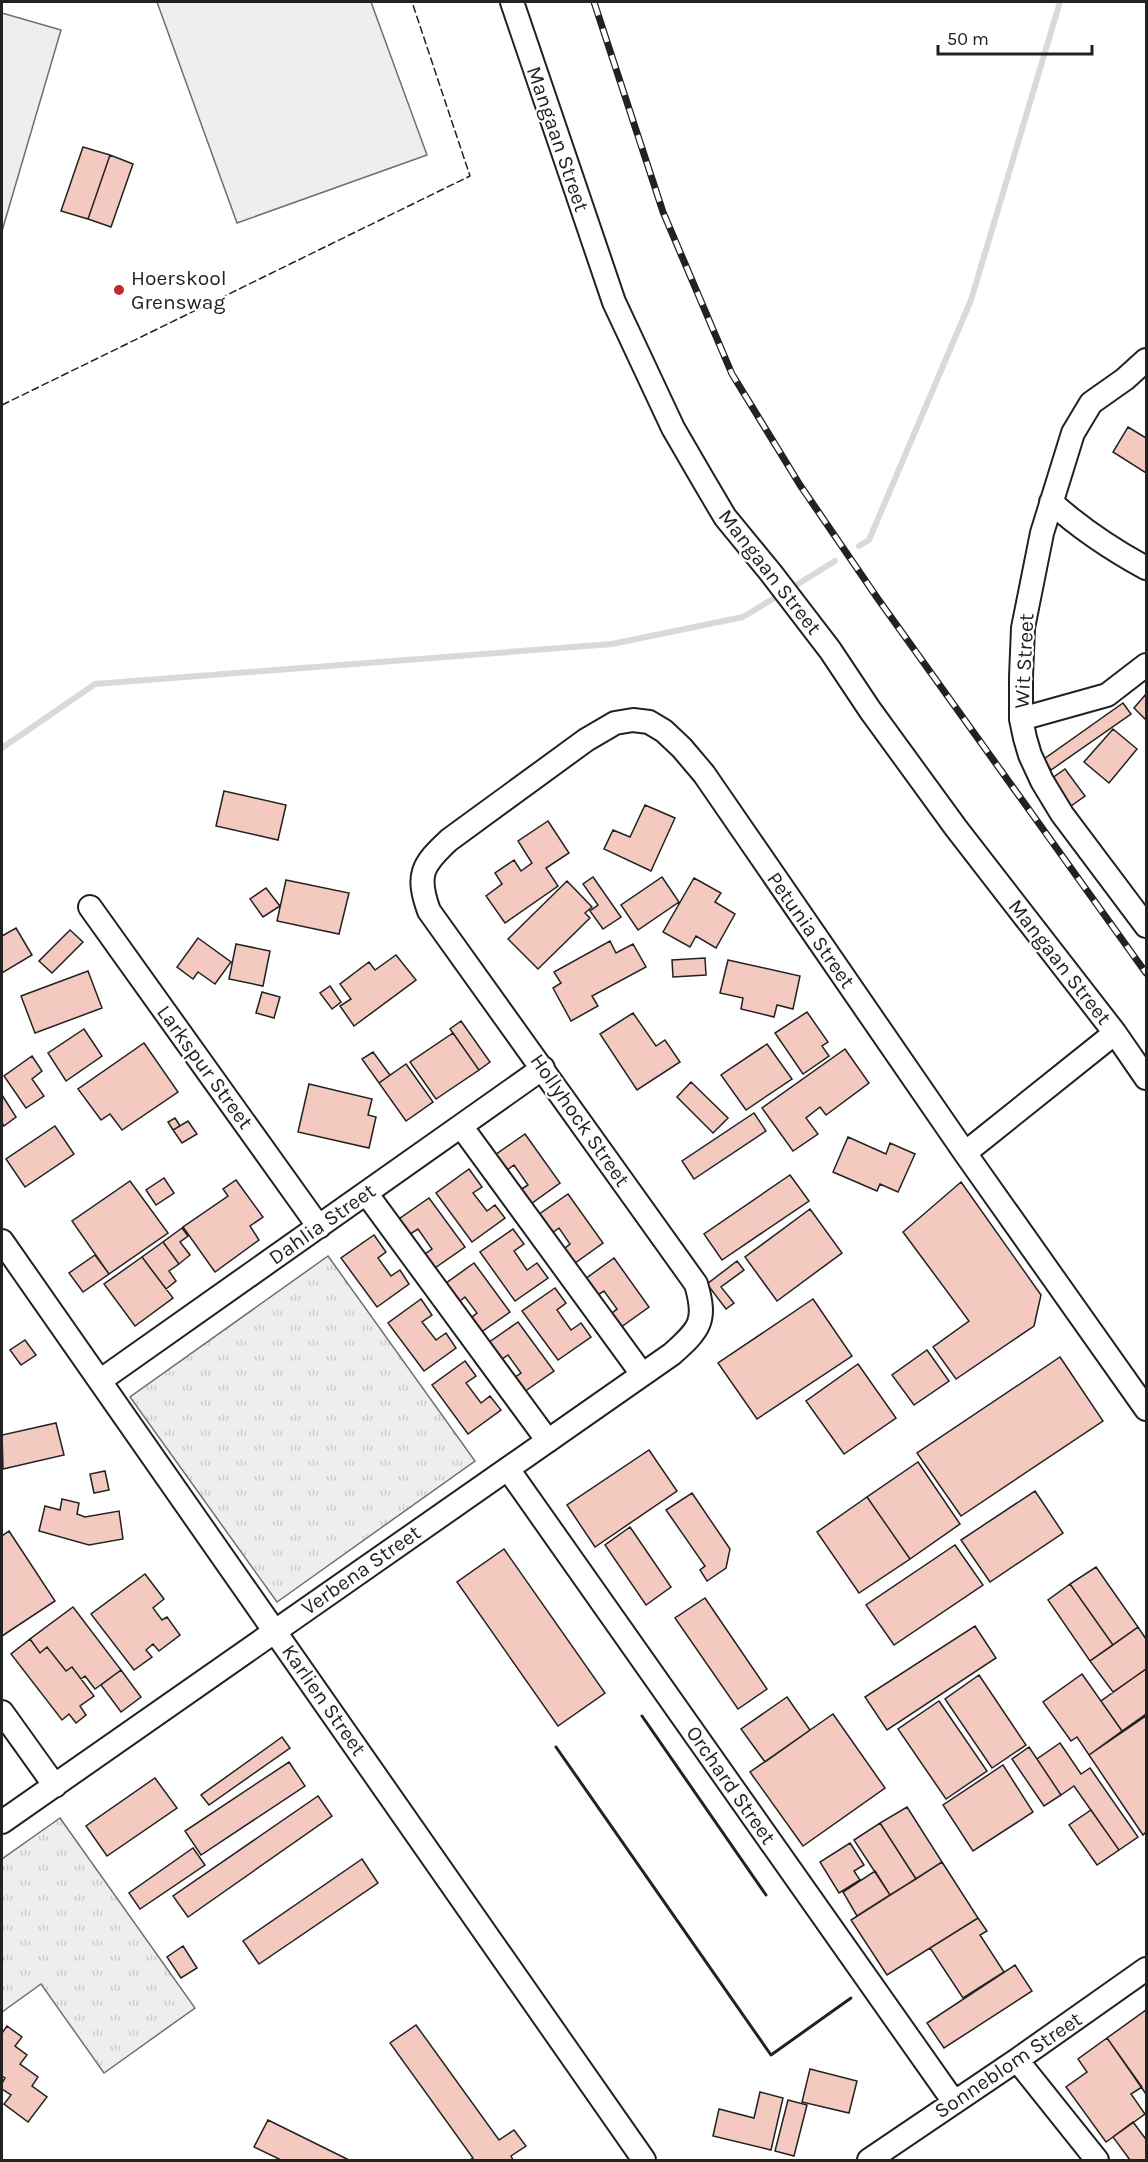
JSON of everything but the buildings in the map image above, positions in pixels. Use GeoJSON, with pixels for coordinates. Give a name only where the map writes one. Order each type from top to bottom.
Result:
{"type":"FeatureCollection","features":[{"type":"Feature","properties":{"kind":"street","name":"Mangaan Street"},"geometry":{"type":"LineString","coordinates":[[512,2],[614,302],[673,428],[726,517],[830,650],[870,710],[950,819],[1115,1033],[1146,1078]]}},
{"type":"Feature","properties":{"kind":"street","name":"Wit Street"},"geometry":{"type":"LineString","coordinates":[[1146,360],[1125,379],[1091,403],[1073,433],[1042,533],[1023,628],[1021,719],[1030,755],[1047,790],[1062,814],[1146,926]]}},
{"type":"Feature","properties":{"kind":"street"},"geometry":{"type":"LineString","coordinates":[[1051,502],[1079,527],[1110,549],[1146,568]]}},
{"type":"Feature","properties":{"kind":"street"},"geometry":{"type":"LineString","coordinates":[[1021,719],[1107,695],[1146,665]]}},
{"type":"Feature","properties":{"kind":"street","name":"Petunia Street"},"geometry":{"type":"LineString","coordinates":[[429,911],[422,892],[422,879],[433,855],[450,840],[586,740],[615,723],[633,720],[649,722],[664,731],[704,774],[965,1153],[1146,1409]]}},
{"type":"Feature","properties":{"kind":"street","name":"Larkspur Street"},"geometry":{"type":"LineString","coordinates":[[90,907],[319,1227]]}},
{"type":"Feature","properties":{"kind":"street","name":"Hollyhock Street"},"geometry":{"type":"LineString","coordinates":[[429,911],[696,1284],[702,1306],[700,1320],[691,1338]]}},
{"type":"Feature","properties":{"kind":"street"},"geometry":{"type":"LineString","coordinates":[[965,1153],[1115,1033]]}},
{"type":"Feature","properties":{"kind":"street","name":"Dahlia Street"},"geometry":{"type":"LineString","coordinates":[[100,1380],[543,1068]]}},
{"type":"Feature","properties":{"kind":"street"},"geometry":{"type":"LineString","coordinates":[[461,1126],[642,1374]]}},
{"type":"Feature","properties":{"kind":"street"},"geometry":{"type":"LineString","coordinates":[[366,1193],[548,1441]]}},
{"type":"Feature","properties":{"kind":"street","name":"Karlien Street"},"geometry":{"type":"LineString","coordinates":[[2,1241],[644,2160]]}},
{"type":"Feature","properties":{"kind":"street","name":"Verbena Street"},"geometry":{"type":"LineString","coordinates":[[2,1822],[548,1441],[691,1338]]}},
{"type":"Feature","properties":{"kind":"street","name":"Orchard Street"},"geometry":{"type":"LineString","coordinates":[[508,1469],[954,2102]]}},
{"type":"Feature","properties":{"kind":"street"},"geometry":{"type":"LineString","coordinates":[[2,1712],[55,1786]]}},
{"type":"Feature","properties":{"kind":"street","name":"Sonneblom Street"},"geometry":{"type":"LineString","coordinates":[[868,2160],[1017,2060],[1146,1969]]}},
{"type":"Feature","properties":{"kind":"street"},"geometry":{"type":"LineString","coordinates":[[1017,2060],[1097,2160]]}},
{"type":"Feature","properties":{"kind":"green space"},"geometry":{"type":"Polygon","coordinates":[[[157,2],[371,2],[427,155],[237,223],[157,2]]]}},
{"type":"Feature","properties":{"kind":"green space"},"geometry":{"type":"Polygon","coordinates":[[[2,13],[61,30],[2,231],[2,13]]]}},
{"type":"Feature","properties":{"kind":"green space"},"geometry":{"type":"Polygon","coordinates":[[[328,1256],[475,1461],[277,1602],[130,1397],[328,1256]]]}},
{"type":"Feature","properties":{"kind":"green space"},"geometry":{"type":"Polygon","coordinates":[[[60,1818],[195,2008],[104,2073],[41,1984],[2,2012],[2,1859],[60,1818]]]}},
{"type":"Feature","properties":{"kind":"waterway"},"geometry":{"type":"LineString","coordinates":[[859,546],[869,540],[971,300],[1060,2]]}},
{"type":"Feature","properties":{"kind":"waterway"},"geometry":{"type":"LineString","coordinates":[[790,589],[835,561]]}},
{"type":"Feature","properties":{"kind":"waterway"},"geometry":{"type":"LineString","coordinates":[[2,748],[95,684],[612,644],[743,617],[781,594]]}},
{"type":"Feature","properties":{"kind":"railway"},"geometry":{"type":"LineString","coordinates":[[594,2],[663,212],[732,374],[800,485],[878,599],[1146,973]]}},
{"type":"Feature","properties":{"kind":"fence"},"geometry":{"type":"LineString","coordinates":[[2,405],[470,176],[412,2]]}},
{"type":"Feature","properties":{"kind":"wall"},"geometry":{"type":"LineString","coordinates":[[642,1716],[766,1895]]}},
{"type":"Feature","properties":{"kind":"wall"},"geometry":{"type":"LineString","coordinates":[[556,1747],[771,2055],[851,1998]]}},
{"type":"Feature","properties":{"kind":"place","name":"Hoerskool Grenswag"},"geometry":{"type":"Point","coordinates":[119,290]}}]}
